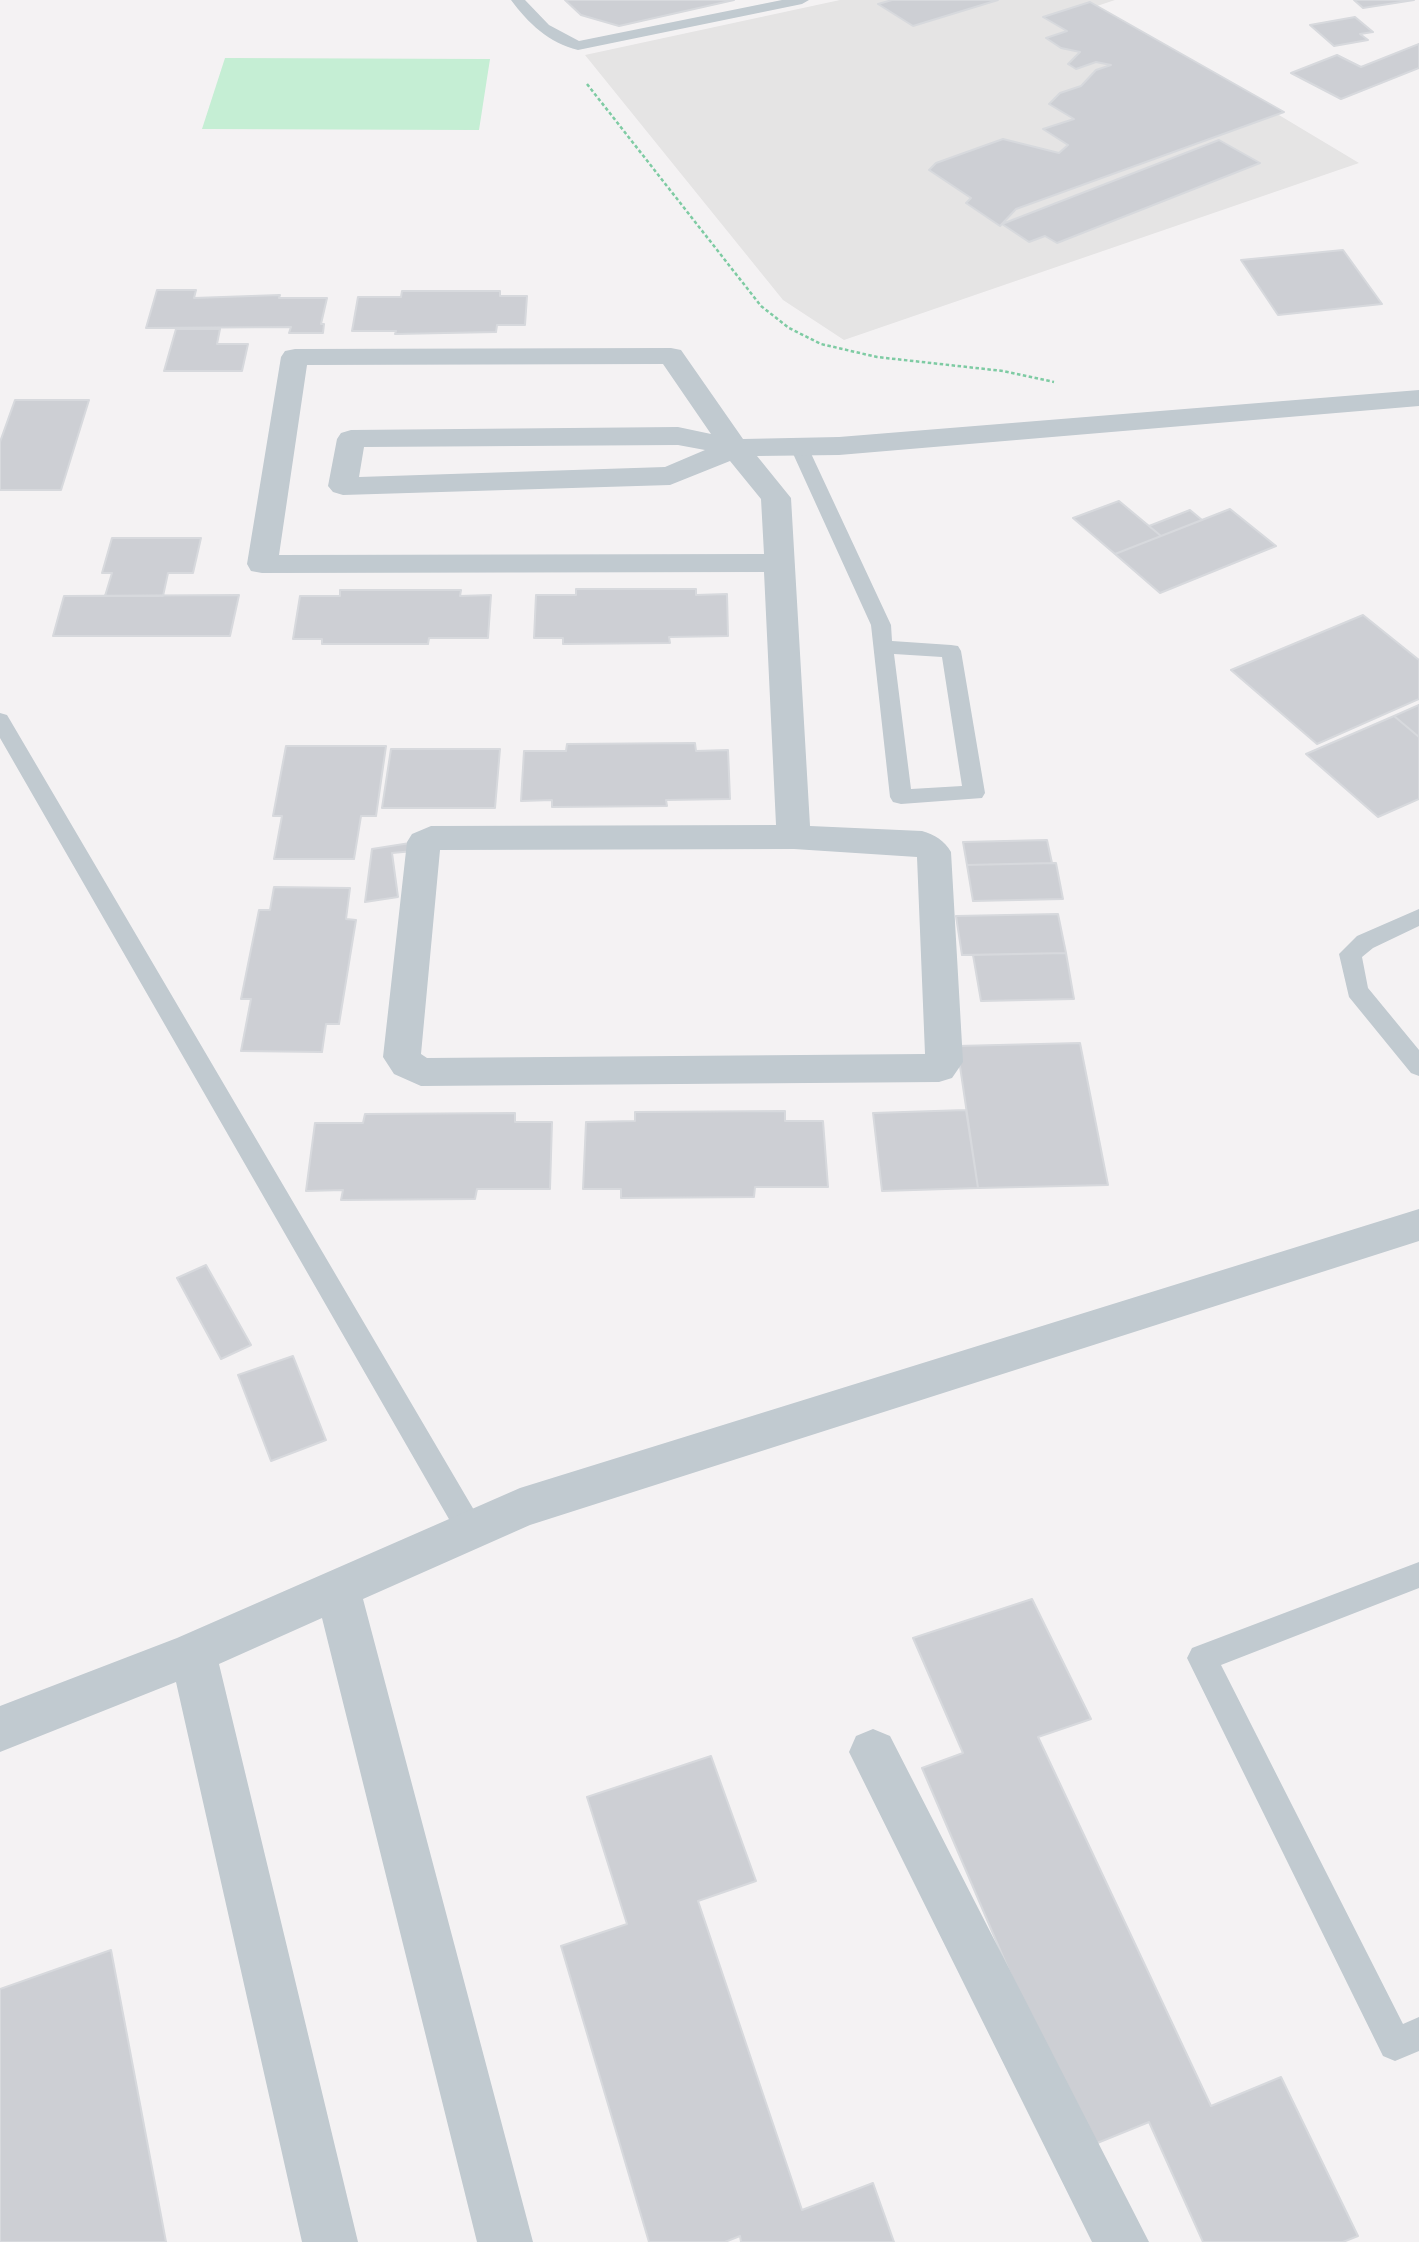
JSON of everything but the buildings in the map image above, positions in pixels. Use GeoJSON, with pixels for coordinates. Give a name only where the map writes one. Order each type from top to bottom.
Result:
{"type":"FeatureCollection","features":[{"type":"Feature","properties":{"kind":"street"},"geometry":{"type":"LineString","coordinates":[[779,563],[262,564],[295,357],[671,356],[735,447],[776,498],[794,837]]}},
{"type":"Feature","properties":{"kind":"street"},"geometry":{"type":"LineString","coordinates":[[735,447],[670,476],[343,486],[351,439],[678,436],[735,447],[853,445],[1419,398]]}},
{"type":"Feature","properties":{"kind":"street"},"geometry":{"type":"LineString","coordinates":[[794,837],[922,843],[934,852],[944,1062],[939,1068],[421,1072],[402,1057],[424,842],[430,838],[794,837]]}},
{"type":"Feature","properties":{"kind":"street"},"geometry":{"type":"LineString","coordinates":[[0,1729],[193,1653],[520,1508],[1419,1225]]}},
{"type":"Feature","properties":{"kind":"street"},"geometry":{"type":"LineString","coordinates":[[338,1589],[505,2242]]}},
{"type":"Feature","properties":{"kind":"street"},"geometry":{"type":"LineString","coordinates":[[193,1653],[330,2242]]}},
{"type":"Feature","properties":{"kind":"street"},"geometry":{"type":"LineString","coordinates":[[873,1752],[1121,2242]]}},
{"type":"Feature","properties":{"kind":"lane"},"geometry":{"type":"LineString","coordinates":[[518,0],[534,21],[557,39],[578,46],[802,0]]}},
{"type":"Feature","properties":{"kind":"lane"},"geometry":{"type":"LineString","coordinates":[[799,447],[881,625],[883,647],[901,797],[974,793],[951,651],[883,647]]}},
{"type":"Feature","properties":{"kind":"lane"},"geometry":{"type":"LineString","coordinates":[[0,720],[471,1531]]}},
{"type":"Feature","properties":{"kind":"lane"},"geometry":{"type":"LineString","coordinates":[[1419,917],[1365,942],[1350,954],[1356,992],[1419,1067]]}},
{"type":"Feature","properties":{"kind":"lane"},"geometry":{"type":"LineString","coordinates":[[1419,1575],[1202,1658],[1395,2044],[1419,2034]]}},
{"type":"Feature","properties":{"kind":"path"},"geometry":{"type":"LineString","coordinates":[[578,46],[572,59],[615,123],[761,306],[789,328],[821,344],[877,357],[1003,371],[1059,383]]}},
{"type":"Feature","properties":{"kind":"shaded area"},"geometry":{"type":"Polygon","coordinates":[[[840,0],[1115,0],[1097,6],[1359,163],[844,340],[783,300],[585,55],[840,0]]]}},
{"type":"Feature","properties":{"kind":"green space"},"geometry":{"type":"Polygon","coordinates":[[[225,58],[490,59],[479,130],[202,129],[225,58]]]}}]}
